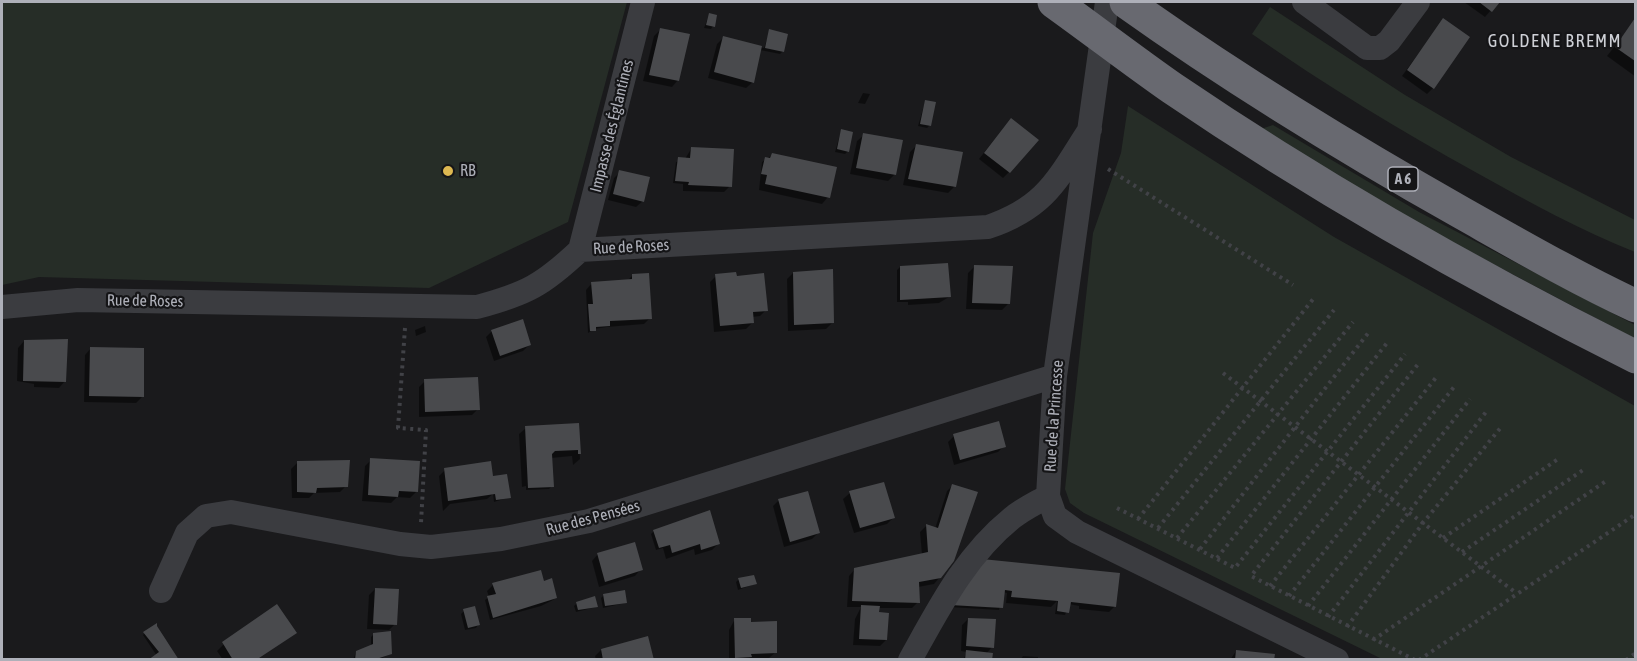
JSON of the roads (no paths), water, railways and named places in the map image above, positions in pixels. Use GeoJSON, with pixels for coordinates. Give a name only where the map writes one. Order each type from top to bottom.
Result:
{"type":"FeatureCollection","features":[{"type":"Feature","properties":{"kind":"highway"},"geometry":{"type":"LineString","coordinates":[[1054,2],[1171,87],[1312,179],[1491,282],[1635,357]]}},
{"type":"Feature","properties":{"kind":"highway","name":"A 6"},"geometry":{"type":"LineString","coordinates":[[1126,2],[1178,39],[1336,139],[1427,193],[1635,306]]}},
{"type":"Feature","properties":{"kind":"street","name":"Impasse des Églantines"},"geometry":{"type":"LineString","coordinates":[[580,250],[643,2]]}},
{"type":"Feature","properties":{"kind":"street","name":"Rue de la Princesse"},"geometry":{"type":"LineString","coordinates":[[1107,2],[1055,376],[1048,496],[1055,516],[1077,532],[1337,660]]}},
{"type":"Feature","properties":{"kind":"street"},"geometry":{"type":"LineString","coordinates":[[1304,2],[1367,48],[1380,48],[1389,41],[1418,2]]}},
{"type":"Feature","properties":{"kind":"street","name":"Rue de Roses"},"geometry":{"type":"LineString","coordinates":[[2,307],[78,300],[477,308],[515,297],[549,279],[580,250],[988,227],[1014,218],[1037,204],[1090,129]]}},
{"type":"Feature","properties":{"kind":"street","name":"Rue des Pensées"},"geometry":{"type":"LineString","coordinates":[[161,591],[187,533],[206,516],[231,512],[420,546],[461,546],[589,521],[1055,376]]}},
{"type":"Feature","properties":{"kind":"street"},"geometry":{"type":"LineString","coordinates":[[910,660],[952,583],[986,542],[1013,517],[1048,496]]}},
{"type":"Feature","properties":{"kind":"place","name":"RB"},"geometry":{"type":"Point","coordinates":[448,171]}},
{"type":"Feature","properties":{"kind":"district","name":"GOLDENE BREMM"},"geometry":{"type":"Point","coordinates":[1555,41]}}]}
